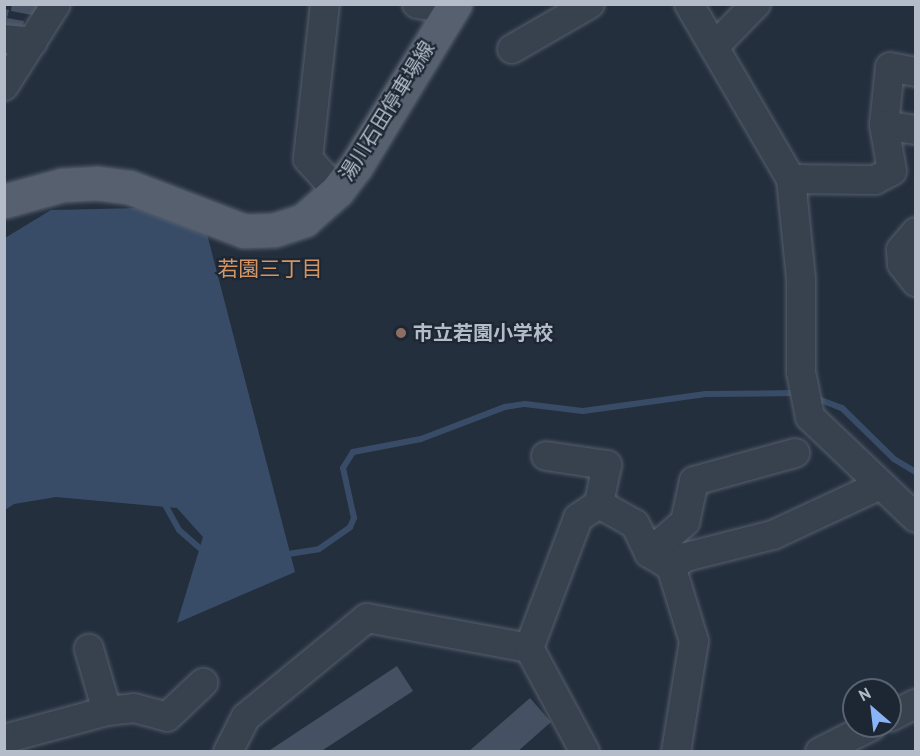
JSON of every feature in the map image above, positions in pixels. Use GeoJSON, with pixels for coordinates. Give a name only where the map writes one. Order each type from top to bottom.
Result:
{"type":"FeatureCollection","features":[{"type":"Feature","properties":{"kind":"main road","name":"湯川石田停車場線"},"geometry":{"type":"LineString","coordinates":[[4,201],[62,185],[96,183],[129,187],[244,231],[274,230],[304,220],[337,191],[453,6]]}},
{"type":"Feature","properties":{"kind":"street"},"geometry":{"type":"LineString","coordinates":[[4,86],[56,4]]}},
{"type":"Feature","properties":{"kind":"street"},"geometry":{"type":"LineString","coordinates":[[325,4],[308,159],[337,191]]}},
{"type":"Feature","properties":{"kind":"street"},"geometry":{"type":"LineString","coordinates":[[417,4],[453,6]]}},
{"type":"Feature","properties":{"kind":"street"},"geometry":{"type":"LineString","coordinates":[[512,49],[590,4]]}},
{"type":"Feature","properties":{"kind":"street"},"geometry":{"type":"LineString","coordinates":[[689,4],[791,179],[801,280],[801,372],[810,417],[915,518]]}},
{"type":"Feature","properties":{"kind":"street"},"geometry":{"type":"LineString","coordinates":[[714,47],[756,4]]}},
{"type":"Feature","properties":{"kind":"street"},"geometry":{"type":"LineString","coordinates":[[4,39],[33,42]]}},
{"type":"Feature","properties":{"kind":"street"},"geometry":{"type":"LineString","coordinates":[[791,179],[875,180],[892,171],[884,125],[890,67],[915,72]]}},
{"type":"Feature","properties":{"kind":"street"},"geometry":{"type":"LineString","coordinates":[[884,125],[915,130]]}},
{"type":"Feature","properties":{"kind":"street"},"geometry":{"type":"LineString","coordinates":[[915,232],[901,250],[902,264],[915,282]]}},
{"type":"Feature","properties":{"kind":"street"},"geometry":{"type":"LineString","coordinates":[[660,560],[685,522],[694,482],[795,453]]}},
{"type":"Feature","properties":{"kind":"street"},"geometry":{"type":"LineString","coordinates":[[546,456],[607,465],[599,504],[578,518],[529,648],[585,752]]}},
{"type":"Feature","properties":{"kind":"street"},"geometry":{"type":"LineString","coordinates":[[660,560],[686,557],[773,536],[880,485]]}},
{"type":"Feature","properties":{"kind":"street"},"geometry":{"type":"LineString","coordinates":[[599,504],[635,524],[660,560],[694,641],[676,752]]}},
{"type":"Feature","properties":{"kind":"street"},"geometry":{"type":"LineString","coordinates":[[228,752],[246,717],[367,618],[529,648]]}},
{"type":"Feature","properties":{"kind":"street"},"geometry":{"type":"LineString","coordinates":[[89,650],[107,711]]}},
{"type":"Feature","properties":{"kind":"street"},"geometry":{"type":"LineString","coordinates":[[4,739],[107,711],[134,708],[167,717],[203,683]]}},
{"type":"Feature","properties":{"kind":"street"},"geometry":{"type":"LineString","coordinates":[[820,752],[848,738]]}},
{"type":"Feature","properties":{"kind":"water"},"geometry":{"type":"Polygon","coordinates":[[[140,208],[207,234],[295,572],[177,623],[203,537],[177,508],[56,497],[14,504],[5,510],[5,238],[51,210],[140,208]]]}},
{"type":"Feature","properties":{"kind":"building"},"geometry":{"type":"Polygon","coordinates":[[[12,4],[44,4],[42,17],[11,11],[12,4]]]}},
{"type":"Feature","properties":{"kind":"building"},"geometry":{"type":"Polygon","coordinates":[[[4,9],[9,10],[7,18],[24,21],[21,36],[4,33],[4,9]]]}},
{"type":"Feature","properties":{"kind":"building"},"geometry":{"type":"Polygon","coordinates":[[[397,666],[413,691],[320,752],[267,752],[397,666]]]}},
{"type":"Feature","properties":{"kind":"building"},"geometry":{"type":"Polygon","coordinates":[[[530,698],[551,722],[517,752],[468,752],[530,698]]]}},
{"type":"Feature","properties":{"kind":"waterway"},"geometry":{"type":"LineString","coordinates":[[282,555],[319,549],[350,527],[354,518],[343,468],[353,452],[421,439],[505,407],[525,404],[583,411],[706,394],[797,393]]}},
{"type":"Feature","properties":{"kind":"waterway"},"geometry":{"type":"LineString","coordinates":[[813,397],[842,408],[894,459],[916,472]]}},
{"type":"Feature","properties":{"kind":"waterway"},"geometry":{"type":"LineString","coordinates":[[163,501],[179,530],[205,553]]}},
{"type":"Feature","properties":{"kind":"place","name":"市立若園小学校"},"geometry":{"type":"Point","coordinates":[401,333]}},
{"type":"Feature","properties":{"kind":"district","name":"若園三丁目"},"geometry":{"type":"Point","coordinates":[270,269]}}]}
